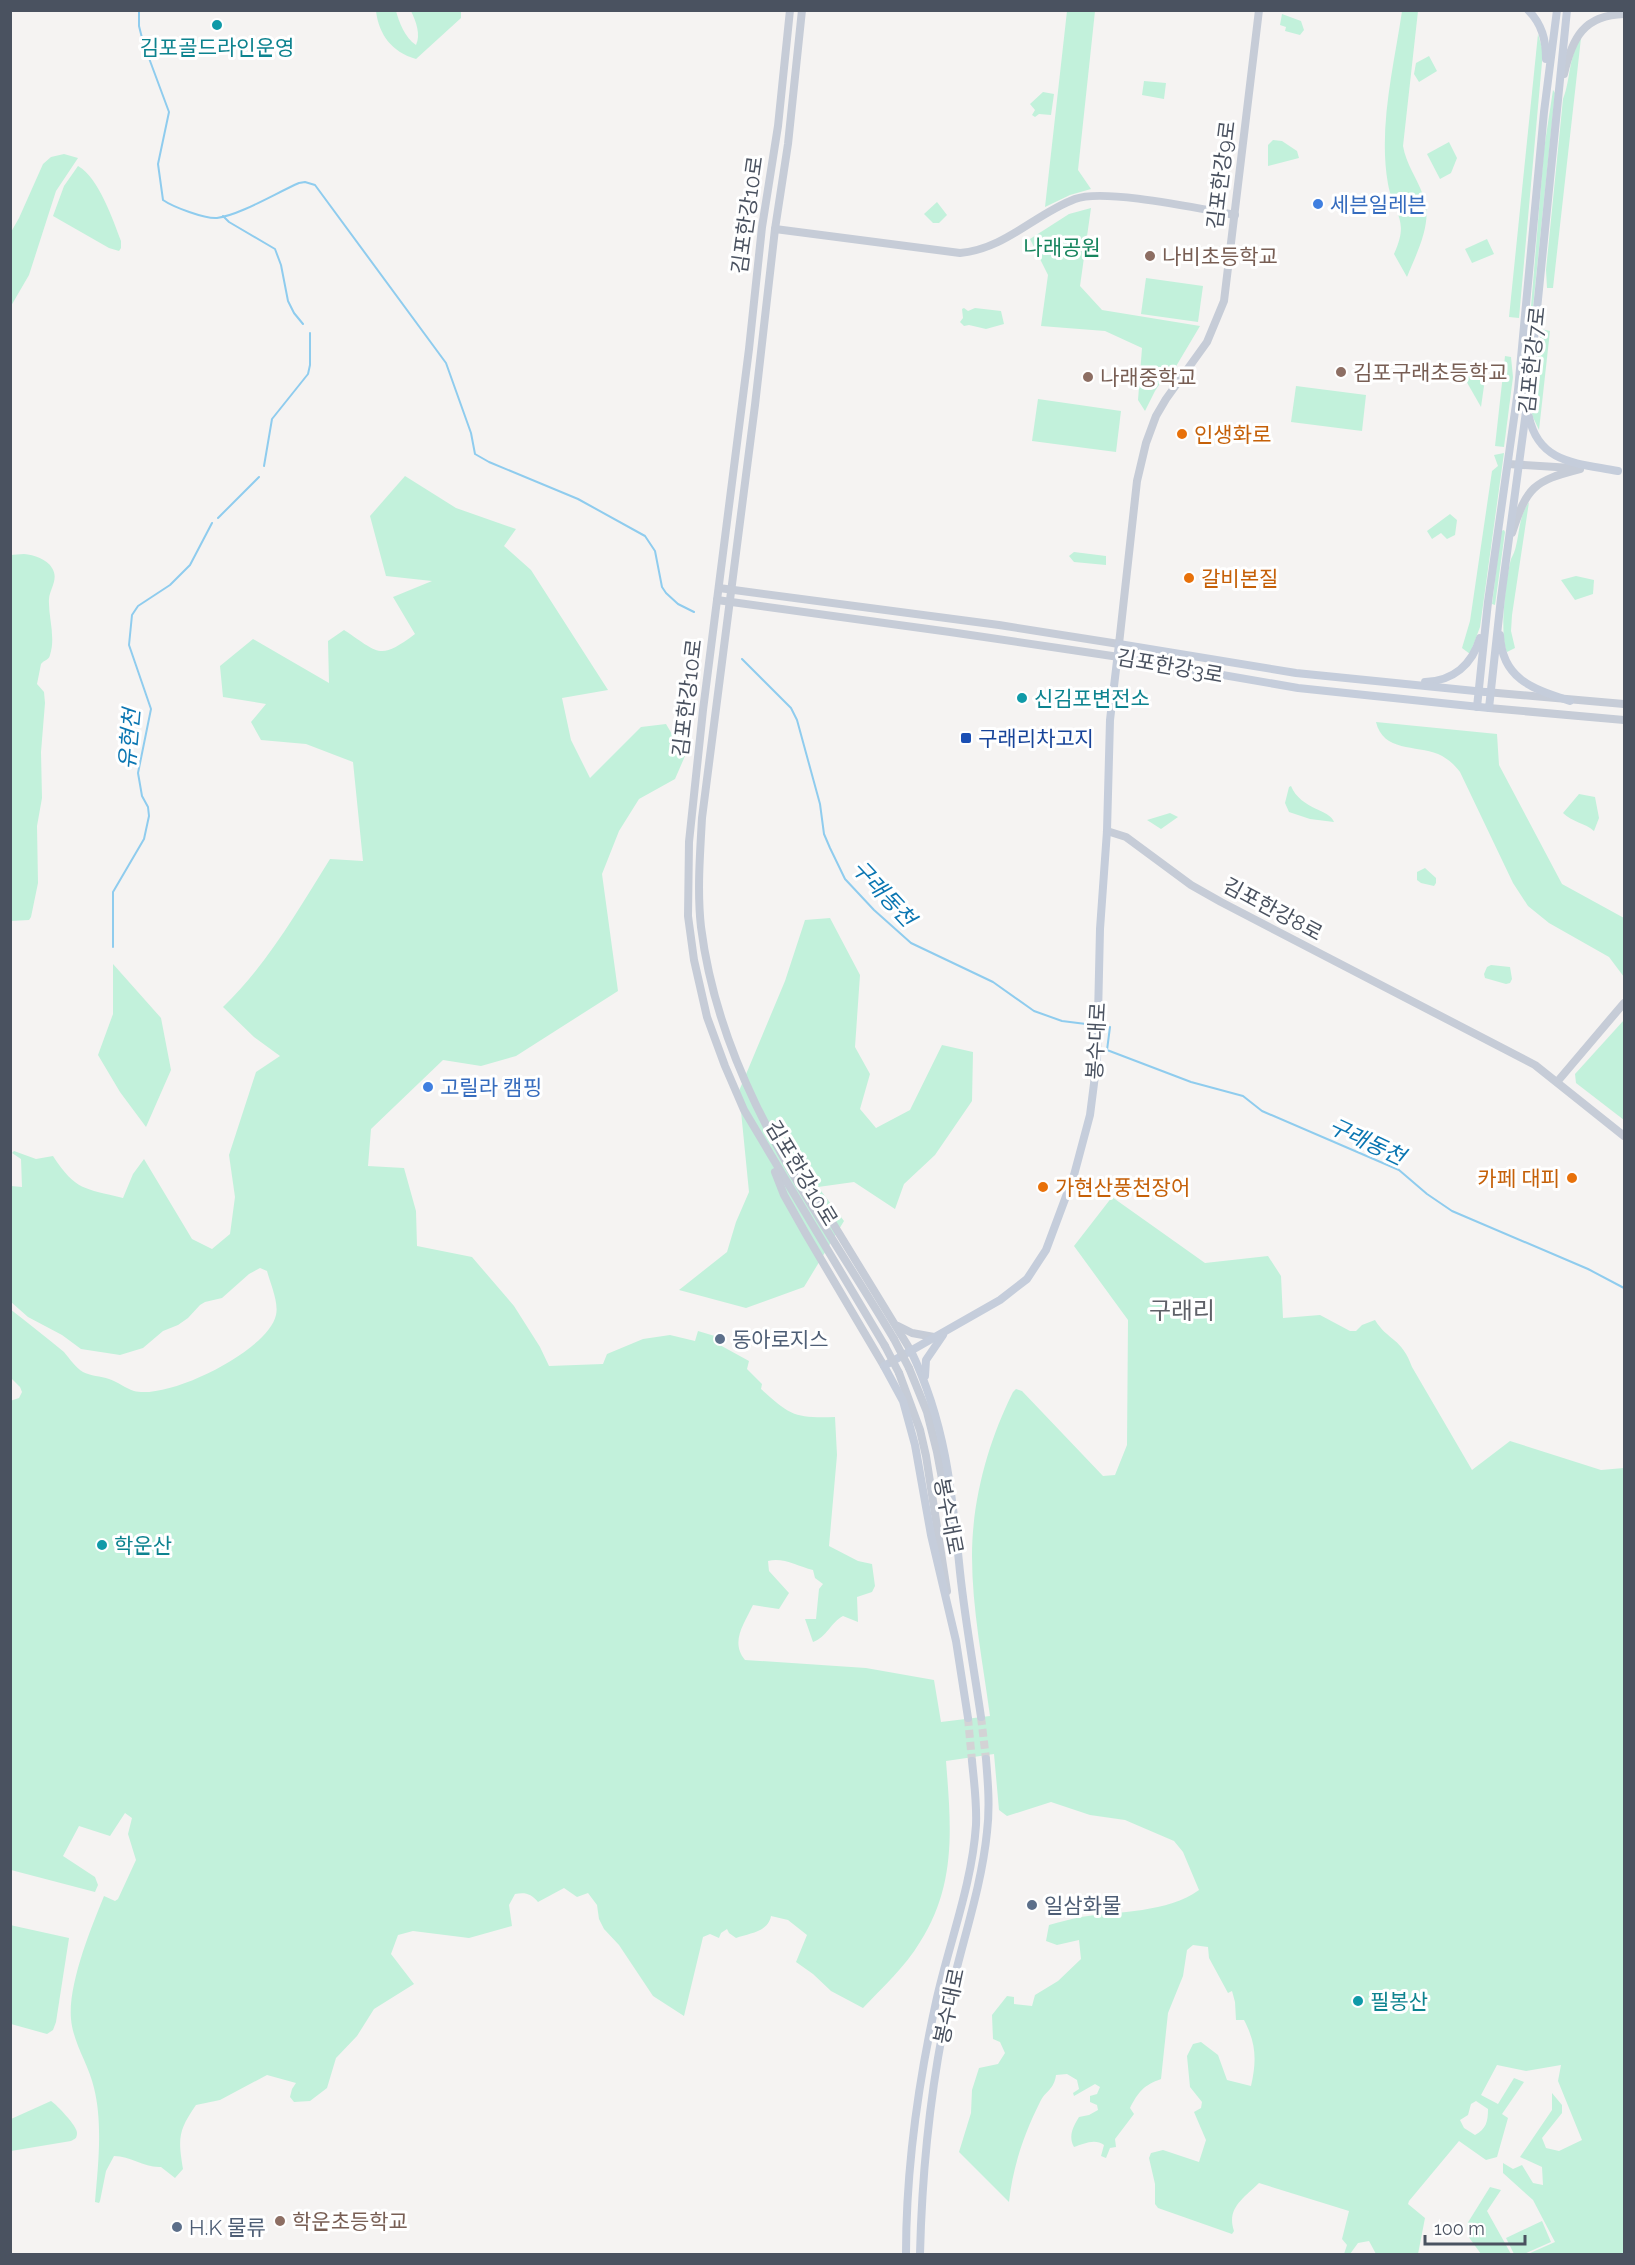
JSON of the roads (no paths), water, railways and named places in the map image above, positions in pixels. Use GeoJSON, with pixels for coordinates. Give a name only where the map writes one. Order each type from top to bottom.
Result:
{"type":"FeatureCollection","features":[{"type":"Feature","properties":{"kind":"main road"},"geometry":{"type":"LineString","coordinates":[[1528,10],[1539,24],[1546,47],[1544,111]]}},
{"type":"Feature","properties":{"kind":"main road","name":"김포한강7로"},"geometry":{"type":"LineString","coordinates":[[1489,708],[1485,692],[1488,602],[1518,390],[1544,111],[1557,10]]}},
{"type":"Feature","properties":{"kind":"main road","name":"김포한강7로"},"geometry":{"type":"LineString","coordinates":[[1476,707],[1485,692],[1520,465],[1568,10]]}},
{"type":"Feature","properties":{"kind":"main road"},"geometry":{"type":"LineString","coordinates":[[1527,409],[1536,439],[1552,454],[1562,459],[1621,471]]}},
{"type":"Feature","properties":{"kind":"main road"},"geometry":{"type":"LineString","coordinates":[[1501,598],[1500,639],[1509,667],[1528,685],[1570,701]]}},
{"type":"Feature","properties":{"kind":"main road"},"geometry":{"type":"LineString","coordinates":[[1395,684],[1437,681],[1450,678],[1461,670],[1472,658],[1478,644],[1488,602]]}},
{"type":"Feature","properties":{"kind":"main road","name":"봉수대로"},"geometry":{"type":"LineString","coordinates":[[884,1366],[1000,1300],[1027,1279],[1047,1250],[1074,1175],[1090,1115],[1097,1060],[1102,879],[1107,831],[1110,720],[1119,644]]}},
{"type":"Feature","properties":{"kind":"main road","name":"김포한강3로"},"geometry":{"type":"LineString","coordinates":[[1119,644],[1296,673],[1485,692]]}},
{"type":"Feature","properties":{"kind":"main road","name":"김포한강3로"},"geometry":{"type":"LineString","coordinates":[[1119,657],[1298,688],[1489,708]]}},
{"type":"Feature","properties":{"kind":"main road"},"geometry":{"type":"LineString","coordinates":[[946,1330],[926,1360],[924,1375],[944,1444],[956,1515],[960,1574]]}},
{"type":"Feature","properties":{"kind":"main road"},"geometry":{"type":"LineString","coordinates":[[911,1351],[926,1383]]}},
{"type":"Feature","properties":{"kind":"main road"},"geometry":{"type":"LineString","coordinates":[[884,1366],[903,1401],[915,1445],[933,1545],[948,1600]]}},
{"type":"Feature","properties":{"kind":"main road","name":"봉수대로"},"geometry":{"type":"LineString","coordinates":[[960,1574],[981,1717]]}},
{"type":"Feature","properties":{"kind":"main road","name":"봉수대로"},"geometry":{"type":"LineString","coordinates":[[948,1600],[968,1718]]}},
{"type":"Feature","properties":{"kind":"main road","name":"봉수대로"},"geometry":{"type":"LineString","coordinates":[[920,2254],[925,2146],[931,2096],[947,2007],[978,1887],[987,1832],[986,1759]]}},
{"type":"Feature","properties":{"kind":"main road","name":"봉수대로"},"geometry":{"type":"LineString","coordinates":[[906,2254],[915,2125],[925,2059],[937,1999],[969,1876],[973,1848],[976,1796],[972,1761]]}},
{"type":"Feature","properties":{"kind":"street","name":"김포한강10로"},"geometry":{"type":"LineString","coordinates":[[790,10],[778,126],[762,227],[703,710],[689,842],[688,916],[694,960],[714,1038],[744,1110],[885,1346]]}},
{"type":"Feature","properties":{"kind":"street","name":"김포한강10로"},"geometry":{"type":"LineString","coordinates":[[802,10],[788,144],[775,229],[702,819],[699,875],[701,926],[711,983],[725,1036],[750,1095],[777,1147],[894,1339]]}},
{"type":"Feature","properties":{"kind":"street","name":"김포한강9로"},"geometry":{"type":"LineString","coordinates":[[1119,644],[1137,481],[1146,443],[1156,416],[1199,355],[1218,318],[1227,283],[1259,10]]}},
{"type":"Feature","properties":{"kind":"street"},"geometry":{"type":"LineString","coordinates":[[1559,93],[1568,54],[1581,31],[1601,17],[1624,14]]}},
{"type":"Feature","properties":{"kind":"street"},"geometry":{"type":"LineString","coordinates":[[775,229],[960,253],[999,242],[1078,197],[1110,196],[1234,215]]}},
{"type":"Feature","properties":{"kind":"street"},"geometry":{"type":"LineString","coordinates":[[1508,464],[1621,471]]}},
{"type":"Feature","properties":{"kind":"street"},"geometry":{"type":"LineString","coordinates":[[1507,549],[1521,505],[1527,494],[1544,482],[1580,469]]}},
{"type":"Feature","properties":{"kind":"street","name":"김포한강3로"},"geometry":{"type":"LineString","coordinates":[[719,588],[1119,644]]}},
{"type":"Feature","properties":{"kind":"street","name":"김포한강3로"},"geometry":{"type":"LineString","coordinates":[[717,600],[1119,657]]}},
{"type":"Feature","properties":{"kind":"street","name":"김포한강3로"},"geometry":{"type":"LineString","coordinates":[[1485,692],[1624,704]]}},
{"type":"Feature","properties":{"kind":"street","name":"김포한강3로"},"geometry":{"type":"LineString","coordinates":[[1489,708],[1624,720]]}},
{"type":"Feature","properties":{"kind":"street","name":"김포한강8로"},"geometry":{"type":"LineString","coordinates":[[1107,831],[1126,837],[1191,885],[1221,902],[1535,1065],[1624,1136]]}},
{"type":"Feature","properties":{"kind":"street"},"geometry":{"type":"LineString","coordinates":[[1557,1082],[1624,1004]]}},
{"type":"Feature","properties":{"kind":"street"},"geometry":{"type":"LineString","coordinates":[[777,1147],[816,1197],[911,1351]]}},
{"type":"Feature","properties":{"kind":"street"},"geometry":{"type":"LineString","coordinates":[[767,1151],[784,1195],[884,1366]]}},
{"type":"Feature","properties":{"kind":"street"},"geometry":{"type":"LineString","coordinates":[[894,1323],[912,1333],[934,1337]]}},
{"type":"Feature","properties":{"kind":"street","name":"봉수대로"},"geometry":{"type":"LineString","coordinates":[[894,1339],[927,1412],[960,1574]]}},
{"type":"Feature","properties":{"kind":"street","name":"봉수대로"},"geometry":{"type":"LineString","coordinates":[[885,1346],[899,1373],[920,1430],[937,1518],[948,1600]]}},
{"type":"Feature","properties":{"kind":"waterway"},"geometry":{"type":"LineString","coordinates":[[139,10],[139,26],[143,42],[169,112],[158,164],[163,200],[189,212],[217,218],[247,208],[299,183],[315,185],[446,363],[471,433],[475,454],[578,499],[645,536],[655,551],[662,587],[678,604],[694,612]]}},
{"type":"Feature","properties":{"kind":"waterway","name":"유현천"},"geometry":{"type":"LineString","coordinates":[[223,216],[229,222],[275,249],[281,265],[288,301],[303,324]]}},
{"type":"Feature","properties":{"kind":"waterway","name":"유현천"},"geometry":{"type":"LineString","coordinates":[[264,466],[272,419],[308,374],[310,333]]}},
{"type":"Feature","properties":{"kind":"waterway","name":"유현천"},"geometry":{"type":"LineString","coordinates":[[218,518],[259,477]]}},
{"type":"Feature","properties":{"kind":"waterway","name":"유현천"},"geometry":{"type":"LineString","coordinates":[[113,947],[113,892],[144,839],[149,816],[148,807],[142,796],[138,773],[151,709],[129,645],[132,615],[138,606],[170,585],[190,565],[212,523]]}},
{"type":"Feature","properties":{"kind":"waterway","name":"구래동천"},"geometry":{"type":"LineString","coordinates":[[742,659],[791,708],[797,720],[820,804],[824,834],[845,879],[874,910],[911,943],[993,982],[1034,1011],[1062,1021],[1086,1024]]}},
{"type":"Feature","properties":{"kind":"waterway","name":"구래동천"},"geometry":{"type":"LineString","coordinates":[[1110,1027],[1107,1050],[1191,1082],[1243,1096],[1262,1111],[1399,1170],[1427,1194],[1452,1211],[1588,1269],[1624,1288]]}},
{"type":"Feature","properties":{"kind":"tunnel"},"geometry":{"type":"LineString","coordinates":[[981,1717],[986,1759]]}},
{"type":"Feature","properties":{"kind":"tunnel"},"geometry":{"type":"LineString","coordinates":[[968,1718],[972,1761]]}},
{"type":"Feature","properties":{"kind":"place","name":"김포골드라인운영"},"geometry":{"type":"Point","coordinates":[217,25]}},
{"type":"Feature","properties":{"kind":"place","name":"세븐일레븐"},"geometry":{"type":"Point","coordinates":[1318,204]}},
{"type":"Feature","properties":{"kind":"place","name":"나비초등학교"},"geometry":{"type":"Point","coordinates":[1150,256]}},
{"type":"Feature","properties":{"kind":"place","name":"김포구래초등학교"},"geometry":{"type":"Point","coordinates":[1341,372]}},
{"type":"Feature","properties":{"kind":"place","name":"나래중학교"},"geometry":{"type":"Point","coordinates":[1088,377]}},
{"type":"Feature","properties":{"kind":"place","name":"인생화로"},"geometry":{"type":"Point","coordinates":[1182,434]}},
{"type":"Feature","properties":{"kind":"place","name":"갈비본질"},"geometry":{"type":"Point","coordinates":[1189,578]}},
{"type":"Feature","properties":{"kind":"place","name":"신김포변전소"},"geometry":{"type":"Point","coordinates":[1022,698]}},
{"type":"Feature","properties":{"kind":"place","name":"구래리차고지"},"geometry":{"type":"Point","coordinates":[966,738]}},
{"type":"Feature","properties":{"kind":"place","name":"고릴라 캠핑"},"geometry":{"type":"Point","coordinates":[428,1087]}},
{"type":"Feature","properties":{"kind":"place","name":"카페 대피"},"geometry":{"type":"Point","coordinates":[1572,1178]}},
{"type":"Feature","properties":{"kind":"place","name":"가현산풍천장어"},"geometry":{"type":"Point","coordinates":[1043,1187]}},
{"type":"Feature","properties":{"kind":"place","name":"동아로지스"},"geometry":{"type":"Point","coordinates":[720,1339]}},
{"type":"Feature","properties":{"kind":"place","name":"학운산"},"geometry":{"type":"Point","coordinates":[102,1545]}},
{"type":"Feature","properties":{"kind":"place","name":"일삼화물"},"geometry":{"type":"Point","coordinates":[1032,1905]}},
{"type":"Feature","properties":{"kind":"place","name":"필봉산"},"geometry":{"type":"Point","coordinates":[1358,2001]}},
{"type":"Feature","properties":{"kind":"place","name":"학운초등학교"},"geometry":{"type":"Point","coordinates":[280,2221]}},
{"type":"Feature","properties":{"kind":"place","name":"H.K 물류"},"geometry":{"type":"Point","coordinates":[177,2227]}},
{"type":"Feature","properties":{"kind":"district","name":"구래리"},"geometry":{"type":"Point","coordinates":[1182,1310]}},
{"type":"Feature","properties":{"kind":"park label","name":"나래공원"},"geometry":{"type":"Point","coordinates":[1062,247]}}]}
